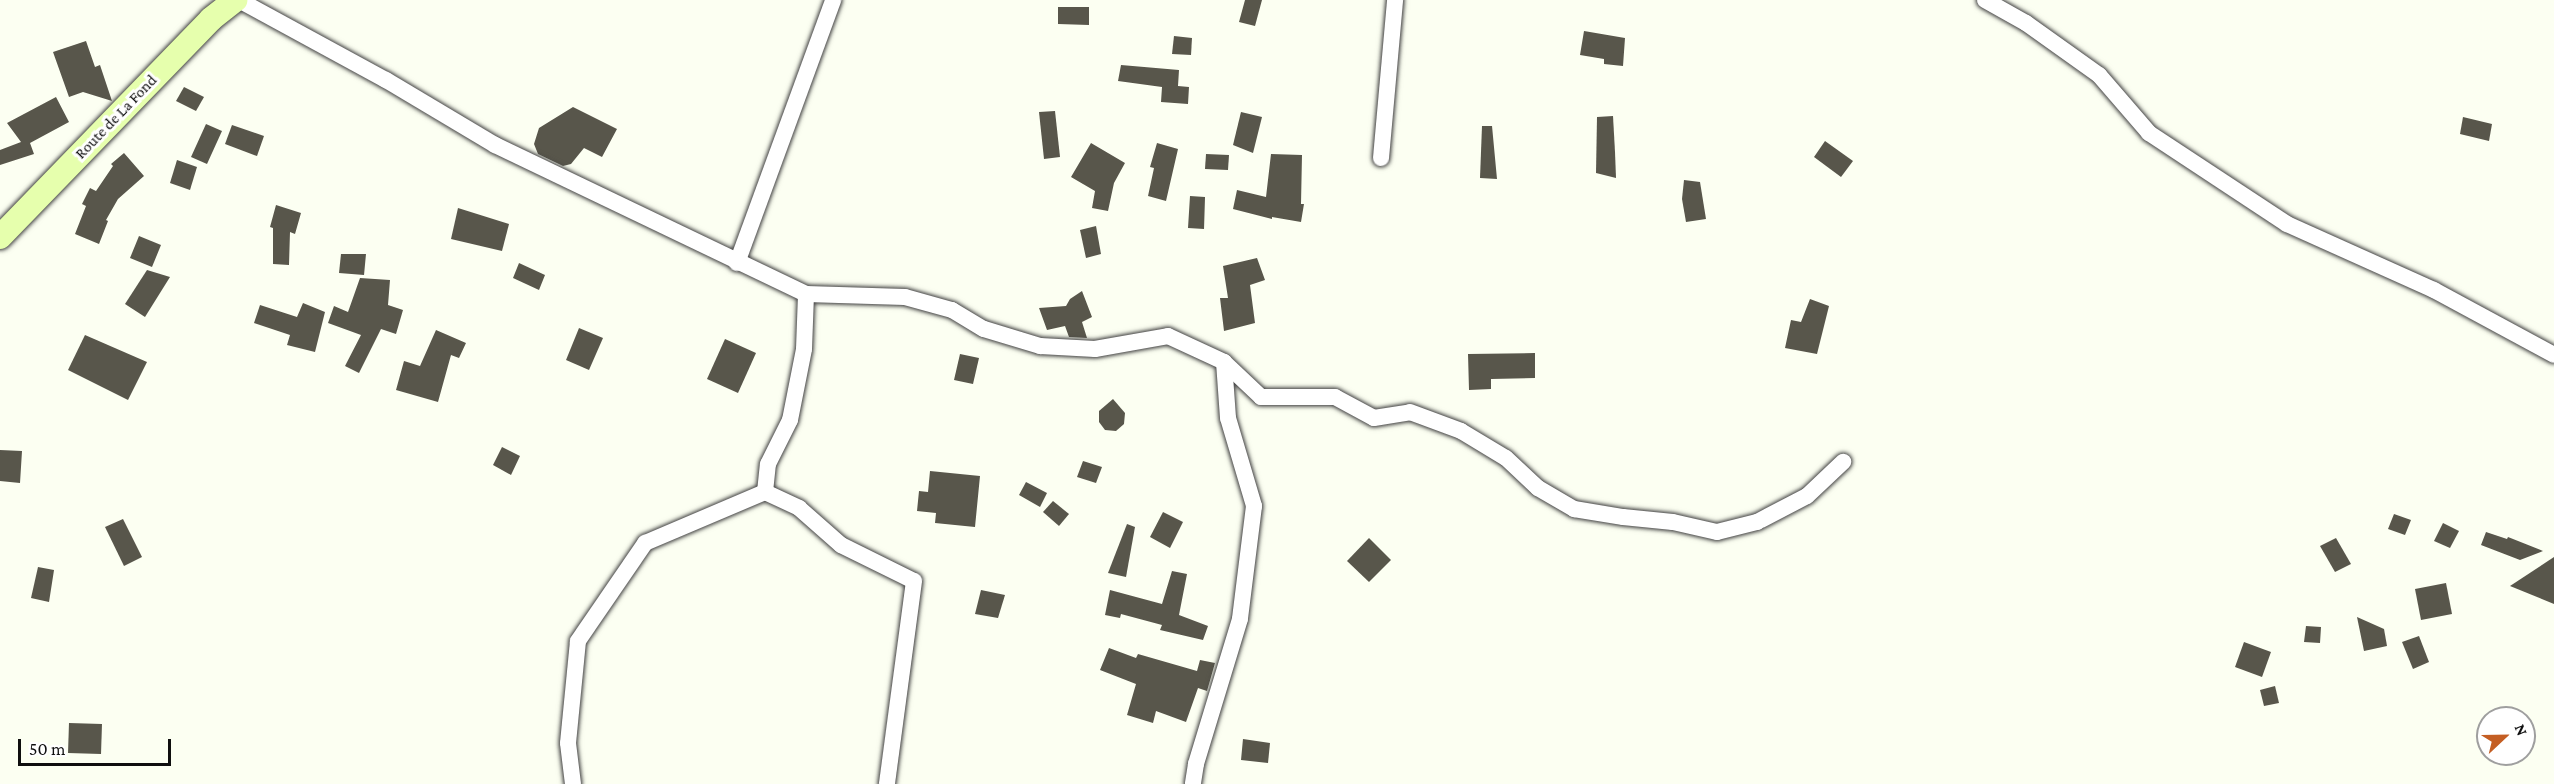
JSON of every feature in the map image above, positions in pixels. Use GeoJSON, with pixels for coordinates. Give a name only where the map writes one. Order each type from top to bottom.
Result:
{"type":"FeatureCollection","features":[{"type":"Feature","properties":{"kind":"street","name":"Route de La Fond"},"geometry":{"type":"LineString","coordinates":[[0,237],[211,19],[237,0]]}},
{"type":"Feature","properties":{"kind":"street"},"geometry":{"type":"LineString","coordinates":[[237,0],[386,80],[495,145],[737,263],[806,294],[905,297],[952,309],[984,329],[1040,346],[1095,349],[1168,336],[1224,362],[1261,397],[1335,397],[1374,417],[1410,412],[1461,431],[1506,458],[1538,488],[1574,509],[1623,517],[1673,522],[1717,532],[1757,522],[1807,496],[1843,462]]}},
{"type":"Feature","properties":{"kind":"street"},"geometry":{"type":"LineString","coordinates":[[737,263],[833,0]]}},
{"type":"Feature","properties":{"kind":"street"},"geometry":{"type":"LineString","coordinates":[[1381,158],[1395,0]]}},
{"type":"Feature","properties":{"kind":"street"},"geometry":{"type":"LineString","coordinates":[[1984,0],[2026,23],[2099,75],[2150,133],[2287,224],[2434,290],[2554,355]]}},
{"type":"Feature","properties":{"kind":"street"},"geometry":{"type":"LineString","coordinates":[[765,492],[768,464],[790,420],[804,349],[806,294]]}},
{"type":"Feature","properties":{"kind":"street"},"geometry":{"type":"LineString","coordinates":[[1193,784],[1196,764],[1240,619],[1254,506],[1228,418],[1224,362]]}},
{"type":"Feature","properties":{"kind":"street"},"geometry":{"type":"LineString","coordinates":[[573,784],[568,743],[578,641],[645,543],[765,492],[799,508],[841,545],[914,581],[887,784]]}},
{"type":"Feature","properties":{"kind":"building"},"geometry":{"type":"Polygon","coordinates":[[[1245,0],[1262,0],[1255,26],[1239,22],[1245,0]]]}},
{"type":"Feature","properties":{"kind":"building"},"geometry":{"type":"Polygon","coordinates":[[[1058,7],[1089,7],[1089,25],[1058,24],[1058,7]]]}},
{"type":"Feature","properties":{"kind":"building"},"geometry":{"type":"Polygon","coordinates":[[[1584,31],[1625,38],[1623,66],[1604,64],[1604,59],[1580,55],[1584,31]]]}},
{"type":"Feature","properties":{"kind":"building"},"geometry":{"type":"Polygon","coordinates":[[[1174,36],[1192,38],[1191,55],[1172,54],[1174,36]]]}},
{"type":"Feature","properties":{"kind":"building"},"geometry":{"type":"Polygon","coordinates":[[[86,41],[95,67],[100,65],[112,101],[83,92],[69,97],[53,52],[86,41]]]}},
{"type":"Feature","properties":{"kind":"building"},"geometry":{"type":"Polygon","coordinates":[[[1121,65],[1179,70],[1178,86],[1189,87],[1188,104],[1161,102],[1162,87],[1118,81],[1121,65]]]}},
{"type":"Feature","properties":{"kind":"building"},"geometry":{"type":"Polygon","coordinates":[[[184,87],[204,97],[196,111],[176,101],[184,87]]]}},
{"type":"Feature","properties":{"kind":"building"},"geometry":{"type":"Polygon","coordinates":[[[56,97],[69,122],[30,143],[34,154],[0,165],[0,150],[21,142],[7,123],[56,97]]]}},
{"type":"Feature","properties":{"kind":"building"},"geometry":{"type":"Polygon","coordinates":[[[573,107],[617,129],[602,157],[584,148],[571,164],[563,166],[538,154],[534,144],[539,128],[573,107]]]}},
{"type":"Feature","properties":{"kind":"building"},"geometry":{"type":"Polygon","coordinates":[[[1055,111],[1060,157],[1044,159],[1039,112],[1055,111]]]}},
{"type":"Feature","properties":{"kind":"building"},"geometry":{"type":"Polygon","coordinates":[[[1241,112],[1262,117],[1253,153],[1233,145],[1241,112]]]}},
{"type":"Feature","properties":{"kind":"building"},"geometry":{"type":"Polygon","coordinates":[[[1613,116],[1616,178],[1596,173],[1597,117],[1613,116]]]}},
{"type":"Feature","properties":{"kind":"building"},"geometry":{"type":"Polygon","coordinates":[[[2463,117],[2492,124],[2489,141],[2460,134],[2463,117]]]}},
{"type":"Feature","properties":{"kind":"building"},"geometry":{"type":"Polygon","coordinates":[[[206,124],[222,131],[207,164],[191,157],[206,124]]]}},
{"type":"Feature","properties":{"kind":"building"},"geometry":{"type":"Polygon","coordinates":[[[232,125],[264,136],[257,156],[225,144],[232,125]]]}},
{"type":"Feature","properties":{"kind":"building"},"geometry":{"type":"Polygon","coordinates":[[[1482,126],[1492,126],[1497,179],[1480,178],[1482,126]]]}},
{"type":"Feature","properties":{"kind":"building"},"geometry":{"type":"Polygon","coordinates":[[[1825,141],[1853,161],[1841,177],[1814,157],[1825,141]]]}},
{"type":"Feature","properties":{"kind":"building"},"geometry":{"type":"Polygon","coordinates":[[[1091,143],[1125,163],[1114,183],[1108,211],[1092,208],[1095,191],[1071,177],[1091,143]]]}},
{"type":"Feature","properties":{"kind":"building"},"geometry":{"type":"Polygon","coordinates":[[[1157,143],[1178,149],[1166,201],[1148,196],[1154,168],[1150,167],[1157,143]]]}},
{"type":"Feature","properties":{"kind":"building"},"geometry":{"type":"Polygon","coordinates":[[[124,153],[144,176],[118,199],[106,220],[108,221],[99,244],[75,234],[86,206],[82,204],[90,188],[96,191],[113,166],[111,164],[124,153]]]}},
{"type":"Feature","properties":{"kind":"building"},"geometry":{"type":"Polygon","coordinates":[[[1206,154],[1229,155],[1228,170],[1205,169],[1206,154]]]}},
{"type":"Feature","properties":{"kind":"building"},"geometry":{"type":"Polygon","coordinates":[[[1271,154],[1302,155],[1301,204],[1304,204],[1301,222],[1272,217],[1272,219],[1233,209],[1237,190],[1266,197],[1271,154]]]}},
{"type":"Feature","properties":{"kind":"building"},"geometry":{"type":"Polygon","coordinates":[[[177,160],[197,167],[190,190],[170,183],[177,160]]]}},
{"type":"Feature","properties":{"kind":"building"},"geometry":{"type":"Polygon","coordinates":[[[1684,180],[1700,182],[1706,219],[1686,222],[1682,199],[1684,180]]]}},
{"type":"Feature","properties":{"kind":"building"},"geometry":{"type":"Polygon","coordinates":[[[1190,196],[1205,197],[1204,229],[1188,228],[1190,196]]]}},
{"type":"Feature","properties":{"kind":"building"},"geometry":{"type":"Polygon","coordinates":[[[276,205],[301,213],[295,234],[290,232],[289,265],[273,264],[273,228],[270,227],[276,205]]]}},
{"type":"Feature","properties":{"kind":"building"},"geometry":{"type":"Polygon","coordinates":[[[458,208],[509,224],[502,251],[451,239],[458,208]]]}},
{"type":"Feature","properties":{"kind":"building"},"geometry":{"type":"Polygon","coordinates":[[[1096,226],[1101,254],[1086,258],[1080,230],[1096,226]]]}},
{"type":"Feature","properties":{"kind":"building"},"geometry":{"type":"Polygon","coordinates":[[[139,236],[161,245],[152,267],[130,258],[139,236]]]}},
{"type":"Feature","properties":{"kind":"building"},"geometry":{"type":"Polygon","coordinates":[[[341,254],[366,254],[364,275],[339,273],[341,254]]]}},
{"type":"Feature","properties":{"kind":"building"},"geometry":{"type":"Polygon","coordinates":[[[1257,258],[1265,280],[1250,285],[1255,323],[1224,331],[1220,298],[1228,298],[1223,266],[1257,258]]]}},
{"type":"Feature","properties":{"kind":"building"},"geometry":{"type":"Polygon","coordinates":[[[519,263],[545,275],[539,290],[513,278],[519,263]]]}},
{"type":"Feature","properties":{"kind":"building"},"geometry":{"type":"Polygon","coordinates":[[[147,270],[170,277],[145,317],[125,304],[147,270]]]}},
{"type":"Feature","properties":{"kind":"building"},"geometry":{"type":"Polygon","coordinates":[[[360,278],[390,280],[388,305],[403,310],[396,334],[381,329],[359,373],[345,366],[361,335],[328,323],[334,306],[348,312],[360,278]]]}},
{"type":"Feature","properties":{"kind":"building"},"geometry":{"type":"Polygon","coordinates":[[[1082,291],[1092,317],[1082,322],[1087,338],[1069,337],[1065,326],[1047,330],[1039,308],[1066,306],[1070,299],[1082,291]]]}},
{"type":"Feature","properties":{"kind":"building"},"geometry":{"type":"Polygon","coordinates":[[[1810,299],[1829,306],[1817,354],[1785,348],[1791,320],[1801,322],[1810,299]]]}},
{"type":"Feature","properties":{"kind":"building"},"geometry":{"type":"Polygon","coordinates":[[[303,303],[325,312],[315,352],[287,345],[290,335],[254,323],[260,305],[297,317],[303,303]]]}},
{"type":"Feature","properties":{"kind":"building"},"geometry":{"type":"Polygon","coordinates":[[[579,328],[603,338],[589,370],[566,360],[579,328]]]}},
{"type":"Feature","properties":{"kind":"building"},"geometry":{"type":"Polygon","coordinates":[[[436,330],[466,343],[459,358],[451,355],[438,402],[396,390],[404,361],[420,366],[436,330]]]}},
{"type":"Feature","properties":{"kind":"building"},"geometry":{"type":"Polygon","coordinates":[[[85,335],[147,362],[128,400],[68,370],[85,335]]]}},
{"type":"Feature","properties":{"kind":"building"},"geometry":{"type":"Polygon","coordinates":[[[725,339],[756,353],[738,393],[707,379],[725,339]]]}},
{"type":"Feature","properties":{"kind":"building"},"geometry":{"type":"Polygon","coordinates":[[[1535,353],[1535,378],[1491,379],[1491,389],[1469,390],[1468,354],[1535,353]]]}},
{"type":"Feature","properties":{"kind":"building"},"geometry":{"type":"Polygon","coordinates":[[[960,354],[979,358],[973,384],[954,380],[960,354]]]}},
{"type":"Feature","properties":{"kind":"building"},"geometry":{"type":"Polygon","coordinates":[[[1113,399],[1125,413],[1124,424],[1116,431],[1105,430],[1099,422],[1099,411],[1113,399]]]}},
{"type":"Feature","properties":{"kind":"building"},"geometry":{"type":"Polygon","coordinates":[[[502,447],[520,456],[511,475],[493,465],[502,447]]]}},
{"type":"Feature","properties":{"kind":"building"},"geometry":{"type":"Polygon","coordinates":[[[0,450],[22,451],[20,483],[0,481],[0,450]]]}},
{"type":"Feature","properties":{"kind":"building"},"geometry":{"type":"Polygon","coordinates":[[[1083,461],[1102,467],[1096,483],[1077,477],[1083,461]]]}},
{"type":"Feature","properties":{"kind":"building"},"geometry":{"type":"Polygon","coordinates":[[[930,471],[980,476],[975,527],[935,523],[936,513],[917,511],[919,491],[928,492],[930,471]]]}},
{"type":"Feature","properties":{"kind":"building"},"geometry":{"type":"Polygon","coordinates":[[[1026,482],[1047,493],[1040,507],[1019,495],[1026,482]]]}},
{"type":"Feature","properties":{"kind":"building"},"geometry":{"type":"Polygon","coordinates":[[[1053,501],[1069,514],[1059,526],[1043,512],[1053,501]]]}},
{"type":"Feature","properties":{"kind":"building"},"geometry":{"type":"Polygon","coordinates":[[[1163,512],[1183,522],[1170,548],[1150,537],[1163,512]]]}},
{"type":"Feature","properties":{"kind":"building"},"geometry":{"type":"Polygon","coordinates":[[[2394,514],[2411,520],[2405,535],[2388,529],[2394,514]]]}},
{"type":"Feature","properties":{"kind":"building"},"geometry":{"type":"Polygon","coordinates":[[[123,519],[142,557],[124,566],[105,527],[123,519]]]}},
{"type":"Feature","properties":{"kind":"building"},"geometry":{"type":"Polygon","coordinates":[[[2443,523],[2459,531],[2450,548],[2434,541],[2443,523]]]}},
{"type":"Feature","properties":{"kind":"building"},"geometry":{"type":"Polygon","coordinates":[[[1127,524],[1135,527],[1126,577],[1108,573],[1127,524]]]}},
{"type":"Feature","properties":{"kind":"building"},"geometry":{"type":"Polygon","coordinates":[[[2486,532],[2507,539],[2508,537],[2543,551],[2520,560],[2481,545],[2486,532]]]}},
{"type":"Feature","properties":{"kind":"building"},"geometry":{"type":"Polygon","coordinates":[[[1369,538],[1391,560],[1369,582],[1347,561],[1369,538]]]}},
{"type":"Feature","properties":{"kind":"building"},"geometry":{"type":"Polygon","coordinates":[[[2336,538],[2351,564],[2335,572],[2320,546],[2336,538]]]}},
{"type":"Feature","properties":{"kind":"building"},"geometry":{"type":"Polygon","coordinates":[[[2554,557],[2554,604],[2510,586],[2554,557]]]}},
{"type":"Feature","properties":{"kind":"building"},"geometry":{"type":"Polygon","coordinates":[[[38,567],[54,570],[49,602],[31,598],[38,567]]]}},
{"type":"Feature","properties":{"kind":"building"},"geometry":{"type":"Polygon","coordinates":[[[1172,571],[1187,574],[1179,615],[1208,626],[1203,640],[1160,630],[1162,625],[1121,614],[1120,618],[1105,615],[1110,590],[1162,604],[1172,571]]]}},
{"type":"Feature","properties":{"kind":"building"},"geometry":{"type":"Polygon","coordinates":[[[2446,583],[2452,614],[2421,620],[2415,589],[2446,583]]]}},
{"type":"Feature","properties":{"kind":"building"},"geometry":{"type":"Polygon","coordinates":[[[981,590],[1005,595],[998,618],[975,614],[981,590]]]}},
{"type":"Feature","properties":{"kind":"building"},"geometry":{"type":"Polygon","coordinates":[[[2357,617],[2384,629],[2387,646],[2364,651],[2357,617]]]}},
{"type":"Feature","properties":{"kind":"building"},"geometry":{"type":"Polygon","coordinates":[[[2306,626],[2321,627],[2320,643],[2304,642],[2306,626]]]}},
{"type":"Feature","properties":{"kind":"building"},"geometry":{"type":"Polygon","coordinates":[[[2419,636],[2429,662],[2413,669],[2402,642],[2419,636]]]}},
{"type":"Feature","properties":{"kind":"building"},"geometry":{"type":"Polygon","coordinates":[[[2244,642],[2271,652],[2262,677],[2235,667],[2244,642]]]}},
{"type":"Feature","properties":{"kind":"building"},"geometry":{"type":"Polygon","coordinates":[[[1109,648],[1136,658],[1138,654],[1197,671],[1200,660],[1215,663],[1207,691],[1198,688],[1186,722],[1156,711],[1153,723],[1127,715],[1136,684],[1100,670],[1109,648]]]}},
{"type":"Feature","properties":{"kind":"building"},"geometry":{"type":"Polygon","coordinates":[[[2275,686],[2279,703],[2264,706],[2260,690],[2275,686]]]}},
{"type":"Feature","properties":{"kind":"building"},"geometry":{"type":"Polygon","coordinates":[[[69,723],[102,724],[101,754],[68,753],[69,723]]]}},
{"type":"Feature","properties":{"kind":"building"},"geometry":{"type":"Polygon","coordinates":[[[1243,739],[1270,743],[1268,763],[1241,760],[1243,739]]]}}]}
